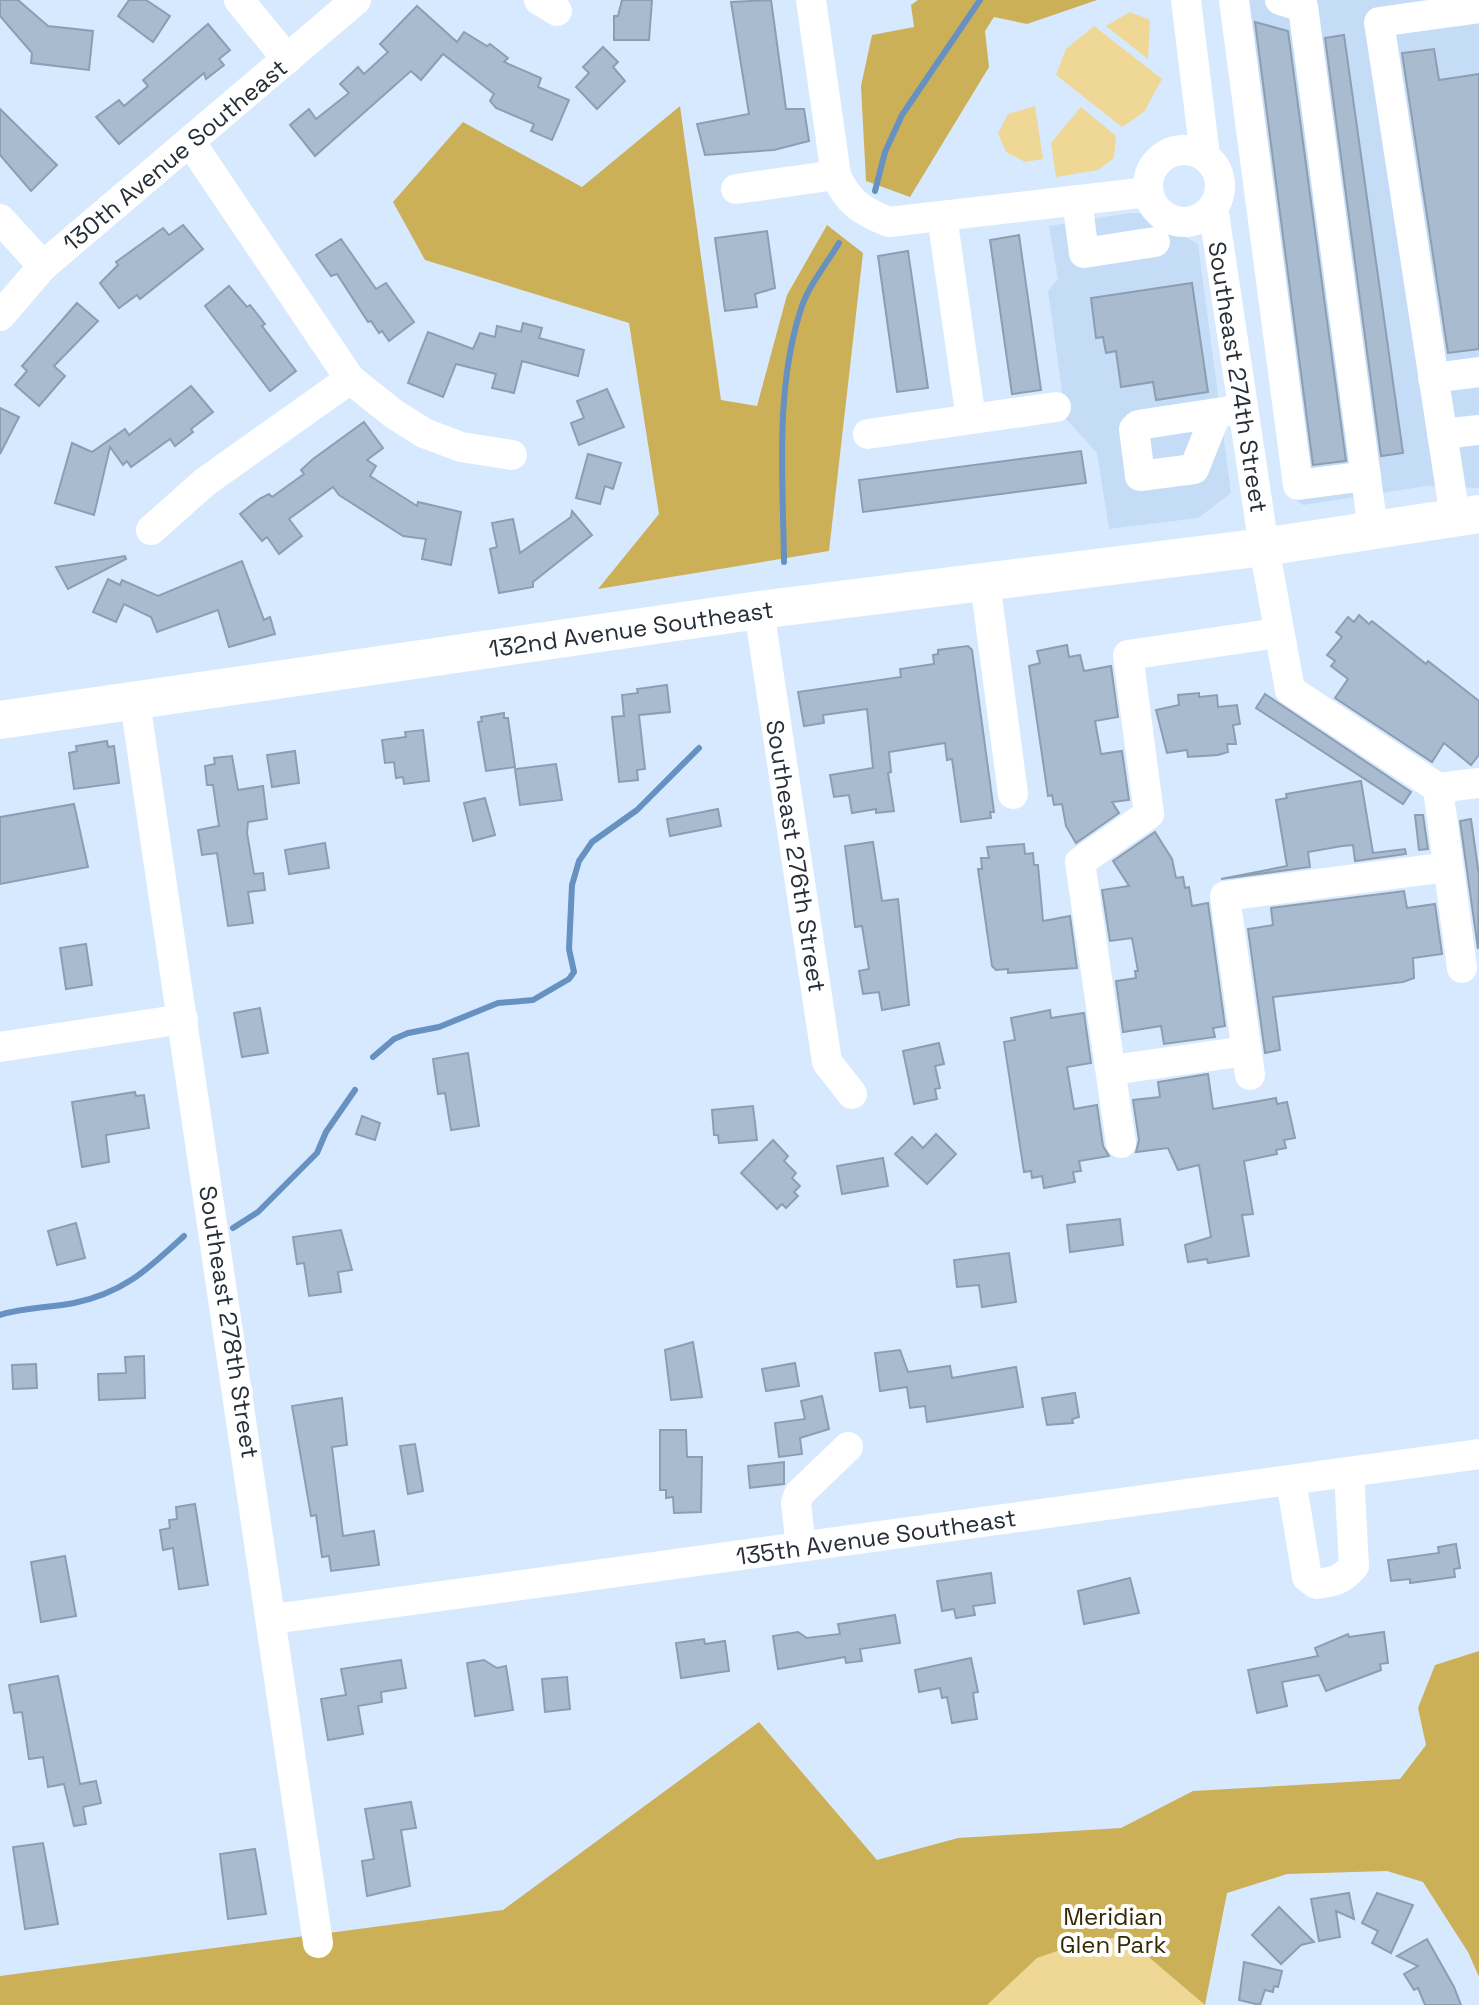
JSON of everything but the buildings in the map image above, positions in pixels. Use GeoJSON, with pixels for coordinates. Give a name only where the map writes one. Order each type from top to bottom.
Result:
{"type":"FeatureCollection","features":[{"type":"Feature","properties":{"kind":"main road","name":"132nd Avenue Southeast"},"geometry":{"type":"LineString","coordinates":[[0,720],[759,610],[1264,547],[1467,516]]}},
{"type":"Feature","properties":{"kind":"street"},"geometry":{"type":"LineString","coordinates":[[239,0],[287,59]]}},
{"type":"Feature","properties":{"kind":"street","name":"130th Avenue Southeast"},"geometry":{"type":"LineString","coordinates":[[0,316],[43,266],[356,0]]}},
{"type":"Feature","properties":{"kind":"street"},"geometry":{"type":"LineString","coordinates":[[811,0],[836,175],[844,194],[854,205],[889,222],[1148,192],[1152,168],[1170,152],[1194,151],[1205,156]]}},
{"type":"Feature","properties":{"kind":"street","name":"Southeast 274th Street"},"geometry":{"type":"LineString","coordinates":[[1148,192],[1160,212],[1170,219],[1193,221],[1213,207],[1218,197],[1218,175],[1205,156],[1186,0]]}},
{"type":"Feature","properties":{"kind":"street"},"geometry":{"type":"LineString","coordinates":[[1234,0],[1298,485],[1366,476]]}},
{"type":"Feature","properties":{"kind":"street"},"geometry":{"type":"LineString","coordinates":[[1280,0],[1303,7],[1373,530]]}},
{"type":"Feature","properties":{"kind":"street"},"geometry":{"type":"LineString","coordinates":[[1467,516],[1442,434],[1379,22],[1474,6]]}},
{"type":"Feature","properties":{"kind":"street"},"geometry":{"type":"LineString","coordinates":[[191,143],[350,379],[424,433],[461,447],[512,455]]}},
{"type":"Feature","properties":{"kind":"street"},"geometry":{"type":"LineString","coordinates":[[736,189],[836,175]]}},
{"type":"Feature","properties":{"kind":"street"},"geometry":{"type":"LineString","coordinates":[[1077,200],[1084,253],[1155,242]]}},
{"type":"Feature","properties":{"kind":"street","name":"Southeast 274th Street"},"geometry":{"type":"LineString","coordinates":[[1213,207],[1230,412],[1264,547]]}},
{"type":"Feature","properties":{"kind":"street"},"geometry":{"type":"LineString","coordinates":[[942,216],[971,419]]}},
{"type":"Feature","properties":{"kind":"street"},"geometry":{"type":"LineString","coordinates":[[0,219],[43,266]]}},
{"type":"Feature","properties":{"kind":"street"},"geometry":{"type":"LineString","coordinates":[[1433,378],[1479,372]]}},
{"type":"Feature","properties":{"kind":"street"},"geometry":{"type":"LineString","coordinates":[[151,530],[205,482],[350,379]]}},
{"type":"Feature","properties":{"kind":"street"},"geometry":{"type":"LineString","coordinates":[[868,434],[1056,407]]}},
{"type":"Feature","properties":{"kind":"street"},"geometry":{"type":"LineString","coordinates":[[1442,434],[1479,430]]}},
{"type":"Feature","properties":{"kind":"street"},"geometry":{"type":"LineString","coordinates":[[1264,547],[1290,690],[1438,788],[1479,783]]}},
{"type":"Feature","properties":{"kind":"street"},"geometry":{"type":"LineString","coordinates":[[985,582],[1013,794]]}},
{"type":"Feature","properties":{"kind":"street","name":"Southeast 276th Street"},"geometry":{"type":"LineString","coordinates":[[759,610],[827,1062],[852,1094]]}},
{"type":"Feature","properties":{"kind":"street"},"geometry":{"type":"LineString","coordinates":[[1121,1143],[1080,862],[1149,814],[1128,655],[1278,633]]}},
{"type":"Feature","properties":{"kind":"street","name":"Southeast 278th Street"},"geometry":{"type":"LineString","coordinates":[[135,702],[273,1619],[318,1943]]}},
{"type":"Feature","properties":{"kind":"street"},"geometry":{"type":"LineString","coordinates":[[1438,788],[1462,968]]}},
{"type":"Feature","properties":{"kind":"street"},"geometry":{"type":"LineString","coordinates":[[1112,1070],[1248,1063],[1225,896],[1448,867]]}},
{"type":"Feature","properties":{"kind":"street"},"geometry":{"type":"LineString","coordinates":[[0,1047],[183,1019]]}},
{"type":"Feature","properties":{"kind":"street"},"geometry":{"type":"LineString","coordinates":[[801,1547],[796,1503],[799,1494],[848,1447]]}},
{"type":"Feature","properties":{"kind":"street","name":"135th Avenue Southeast"},"geometry":{"type":"LineString","coordinates":[[273,1619],[1479,1454]]}},
{"type":"Feature","properties":{"kind":"street"},"geometry":{"type":"LineString","coordinates":[[1291,1480],[1307,1577],[1316,1584],[1332,1583],[1344,1578],[1354,1566],[1349,1472]]}},
{"type":"Feature","properties":{"kind":"shaded area"},"geometry":{"type":"Polygon","coordinates":[[[1221,0],[1479,0],[1479,488],[1427,486],[1303,505],[1288,495],[1221,0]]]}},
{"type":"Feature","properties":{"kind":"shaded area"},"geometry":{"type":"Polygon","coordinates":[[[1142,213],[1198,244],[1231,493],[1198,518],[1109,529],[1097,453],[1066,419],[1048,291],[1058,279],[1049,226],[1142,213]]]}},
{"type":"Feature","properties":{"kind":"green space"},"geometry":{"type":"Polygon","coordinates":[[[918,0],[1097,0],[1027,24],[994,17],[985,31],[989,67],[910,197],[866,181],[861,86],[872,35],[914,27],[911,5],[918,0]]]}},
{"type":"Feature","properties":{"kind":"green space"},"geometry":{"type":"Polygon","coordinates":[[[1130,12],[1150,20],[1148,59],[1106,26],[1130,12]]]}},
{"type":"Feature","properties":{"kind":"green space"},"geometry":{"type":"Polygon","coordinates":[[[1094,26],[1162,79],[1144,112],[1122,127],[1056,75],[1066,49],[1094,26]]]}},
{"type":"Feature","properties":{"kind":"green space"},"geometry":{"type":"Polygon","coordinates":[[[680,106],[721,400],[757,406],[787,295],[827,225],[863,253],[829,551],[598,589],[659,514],[629,323],[425,260],[393,202],[463,122],[582,187],[680,106]]]}},
{"type":"Feature","properties":{"kind":"green space"},"geometry":{"type":"Polygon","coordinates":[[[1035,106],[1043,159],[1025,162],[1006,152],[998,133],[1008,114],[1035,106]]]}},
{"type":"Feature","properties":{"kind":"green space"},"geometry":{"type":"Polygon","coordinates":[[[1081,107],[1116,136],[1114,158],[1098,170],[1056,177],[1051,143],[1081,107]]]}},
{"type":"Feature","properties":{"kind":"green space","name":"Meridian Glen Park"},"geometry":{"type":"Polygon","coordinates":[[[1479,1651],[1479,1977],[1468,1952],[1423,1882],[1387,1871],[1287,1874],[1227,1893],[1205,2005],[1125,1937],[1089,1940],[1037,1958],[987,2005],[0,2005],[0,1976],[503,1910],[759,1722],[877,1860],[958,1838],[1121,1828],[1193,1791],[1400,1779],[1426,1745],[1418,1708],[1435,1665],[1479,1651]]]}},
{"type":"Feature","properties":{"kind":"green space","name":"Meridian Glen Park"},"geometry":{"type":"Polygon","coordinates":[[[1180,1844],[1205,2005],[960,2005],[1180,1844]]]}},
{"type":"Feature","properties":{"kind":"waterway"},"geometry":{"type":"LineString","coordinates":[[875,191],[885,152],[902,115],[980,0]]}},
{"type":"Feature","properties":{"kind":"waterway"},"geometry":{"type":"LineString","coordinates":[[784,562],[782,436],[792,342],[807,294],[839,243]]}},
{"type":"Feature","properties":{"kind":"waterway"},"geometry":{"type":"LineString","coordinates":[[373,1057],[394,1039],[408,1033],[439,1027],[498,1003],[533,1000],[569,979],[574,972],[569,949],[572,885],[579,861],[592,842],[637,810],[699,748]]}},
{"type":"Feature","properties":{"kind":"waterway"},"geometry":{"type":"LineString","coordinates":[[233,1228],[258,1212],[317,1153],[326,1132],[355,1090]]}},
{"type":"Feature","properties":{"kind":"waterway"},"geometry":{"type":"LineString","coordinates":[[0,1315],[74,1303],[107,1293],[135,1278],[184,1236]]}}]}
